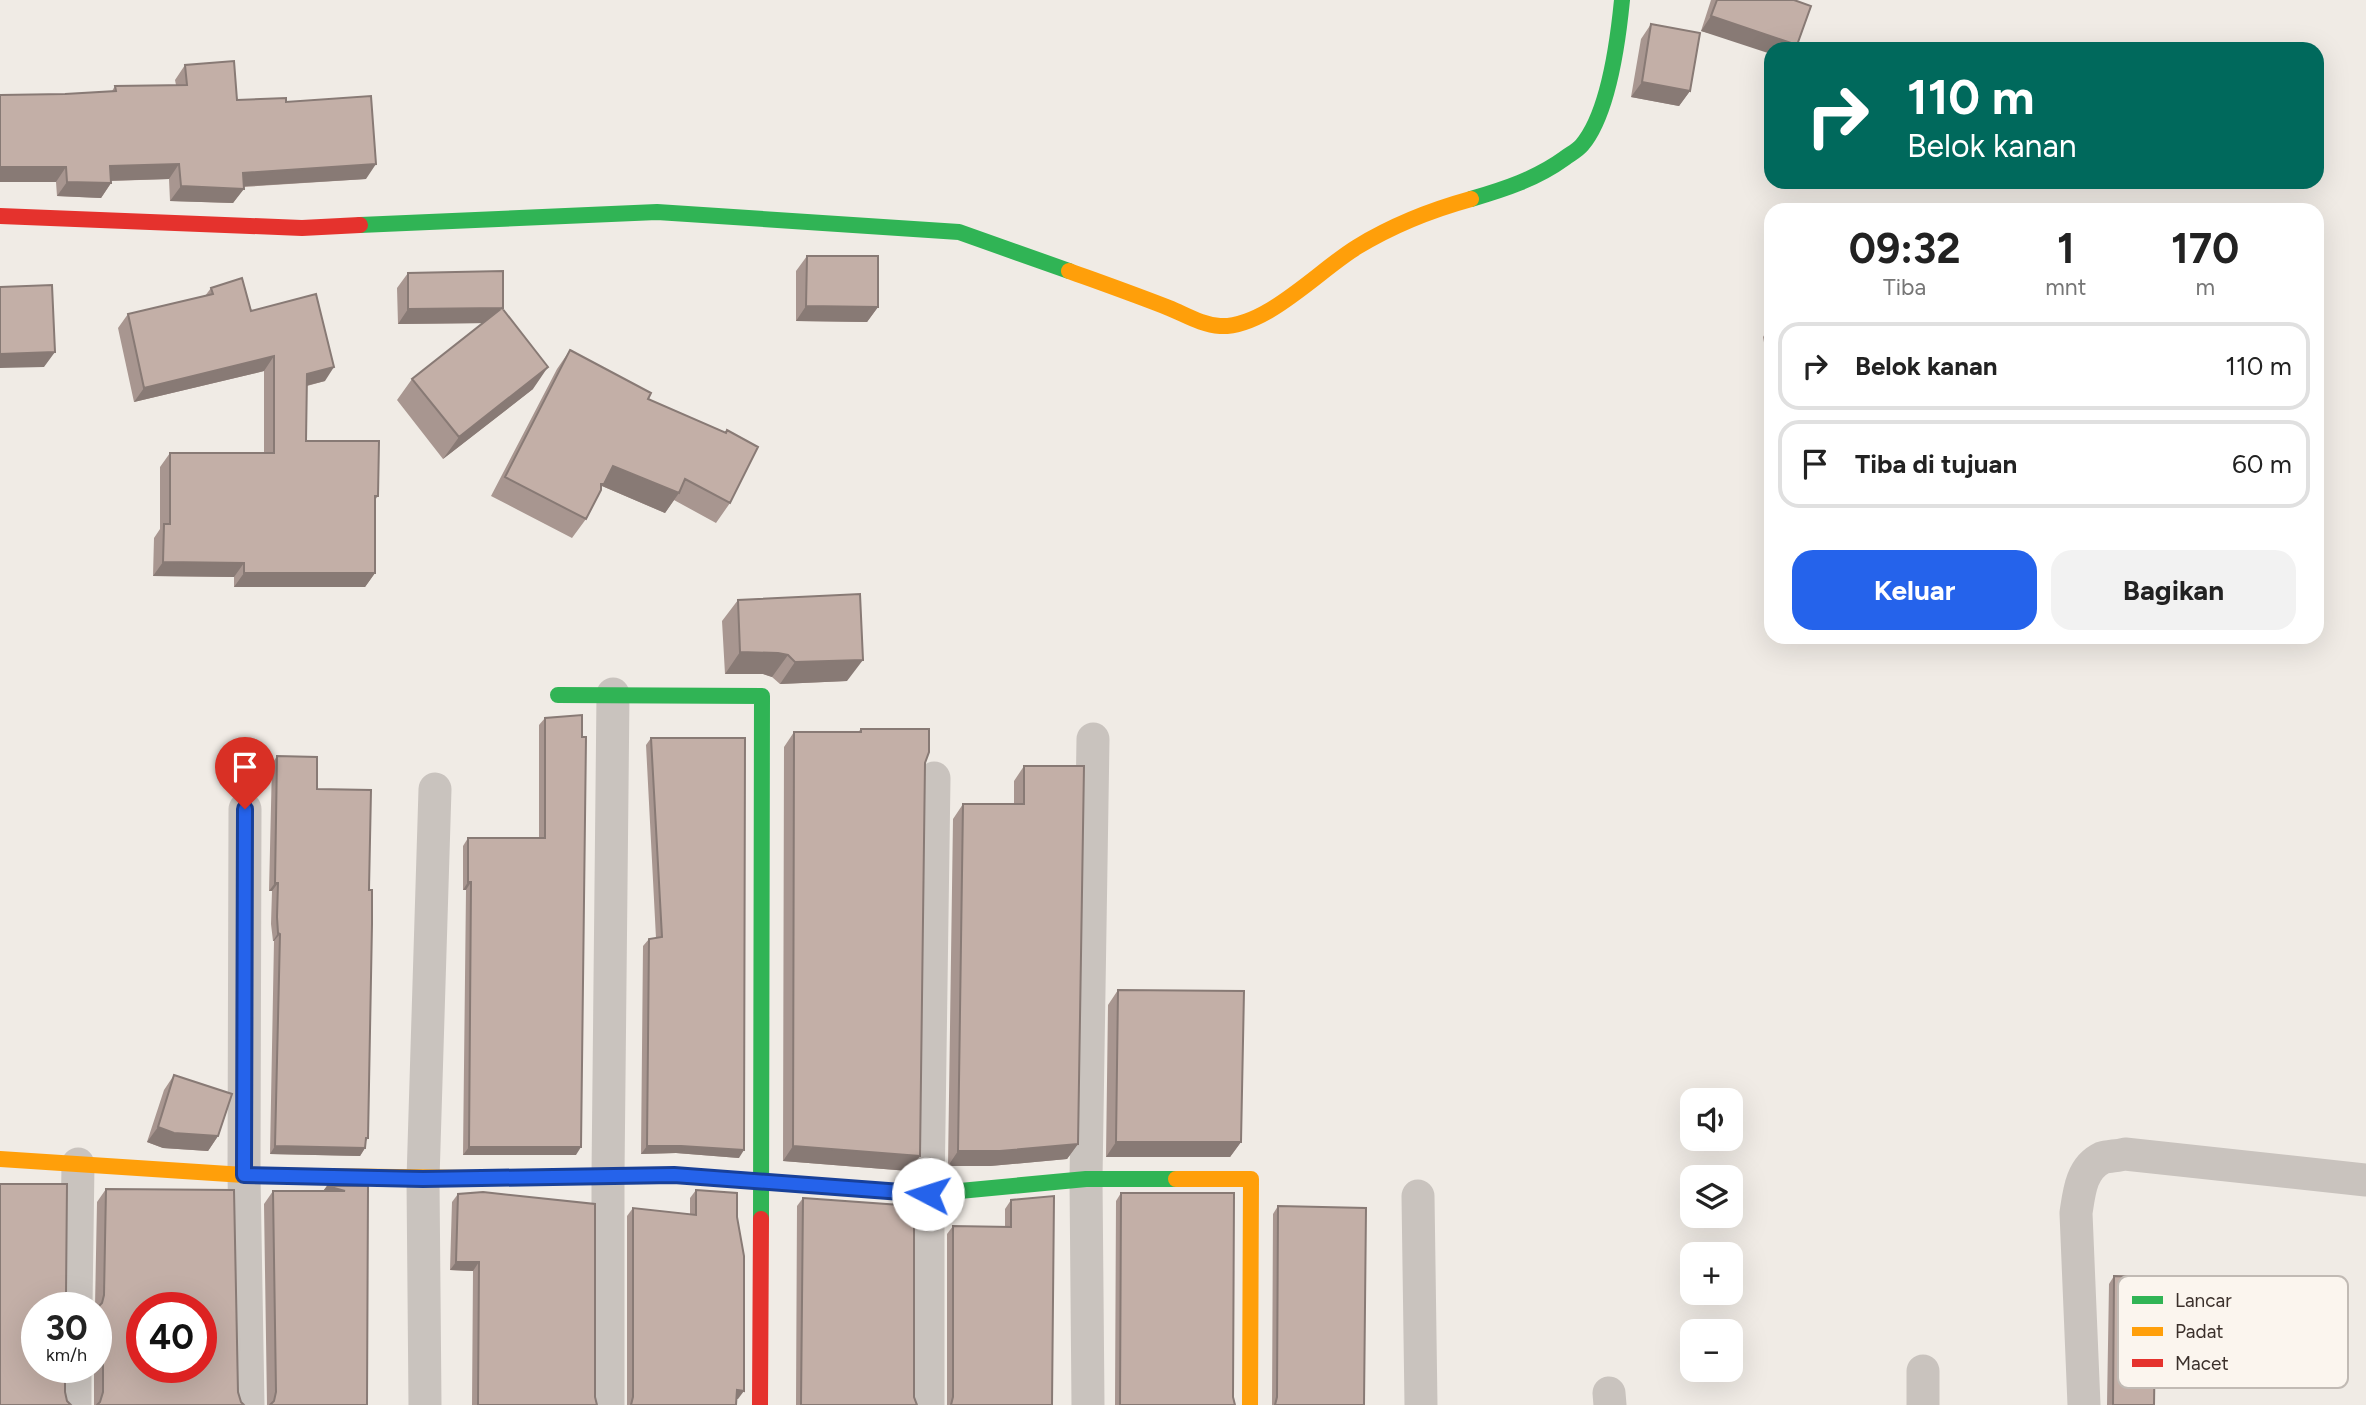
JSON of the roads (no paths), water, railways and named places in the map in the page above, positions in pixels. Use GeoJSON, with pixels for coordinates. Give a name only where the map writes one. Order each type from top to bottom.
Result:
{"type":"FeatureCollection","features":[{"type":"Feature","properties":{"kind":"street"},"geometry":{"type":"LineString","coordinates":[[0,216],[302,228],[657,212],[959,232],[1196,320],[1215,326],[1233,326],[1257,318],[1340,258],[1382,232],[1424,214],[1520,186],[1553,169],[1584,144],[1602,103],[1621,20],[1622,0]]}},
{"type":"Feature","properties":{"kind":"street"},"geometry":{"type":"LineString","coordinates":[[608,1405],[613,694]]}},
{"type":"Feature","properties":{"kind":"street"},"geometry":{"type":"LineString","coordinates":[[558,695],[761,696],[760,1405]]}},
{"type":"Feature","properties":{"kind":"street"},"geometry":{"type":"LineString","coordinates":[[1088,1405],[1086,1179],[1093,739]]}},
{"type":"Feature","properties":{"kind":"street"},"geometry":{"type":"LineString","coordinates":[[928,1405],[934,778]]}},
{"type":"Feature","properties":{"kind":"street"},"geometry":{"type":"LineString","coordinates":[[425,1405],[423,1179],[435,789]]}},
{"type":"Feature","properties":{"kind":"street"},"geometry":{"type":"LineString","coordinates":[[245,809],[244,1175],[248,1405]]}},
{"type":"Feature","properties":{"kind":"street"},"geometry":{"type":"LineString","coordinates":[[2084,1405],[2076,1213],[2079,1188],[2086,1172],[2102,1158],[2125,1154],[2366,1181]]}},
{"type":"Feature","properties":{"kind":"street"},"geometry":{"type":"LineString","coordinates":[[0,1159],[244,1175],[423,1179],[674,1175],[928,1194],[1086,1179],[1251,1180],[1250,1405]]}},
{"type":"Feature","properties":{"kind":"street"},"geometry":{"type":"LineString","coordinates":[[76,1292],[78,1164]]}},
{"type":"Feature","properties":{"kind":"street"},"geometry":{"type":"LineString","coordinates":[[1418,1196],[1421,1405]]}},
{"type":"Feature","properties":{"kind":"street"},"geometry":{"type":"LineString","coordinates":[[1923,1371],[1923,1405]]}},
{"type":"Feature","properties":{"kind":"street"},"geometry":{"type":"LineString","coordinates":[[75,1383],[75,1405]]}}]}
